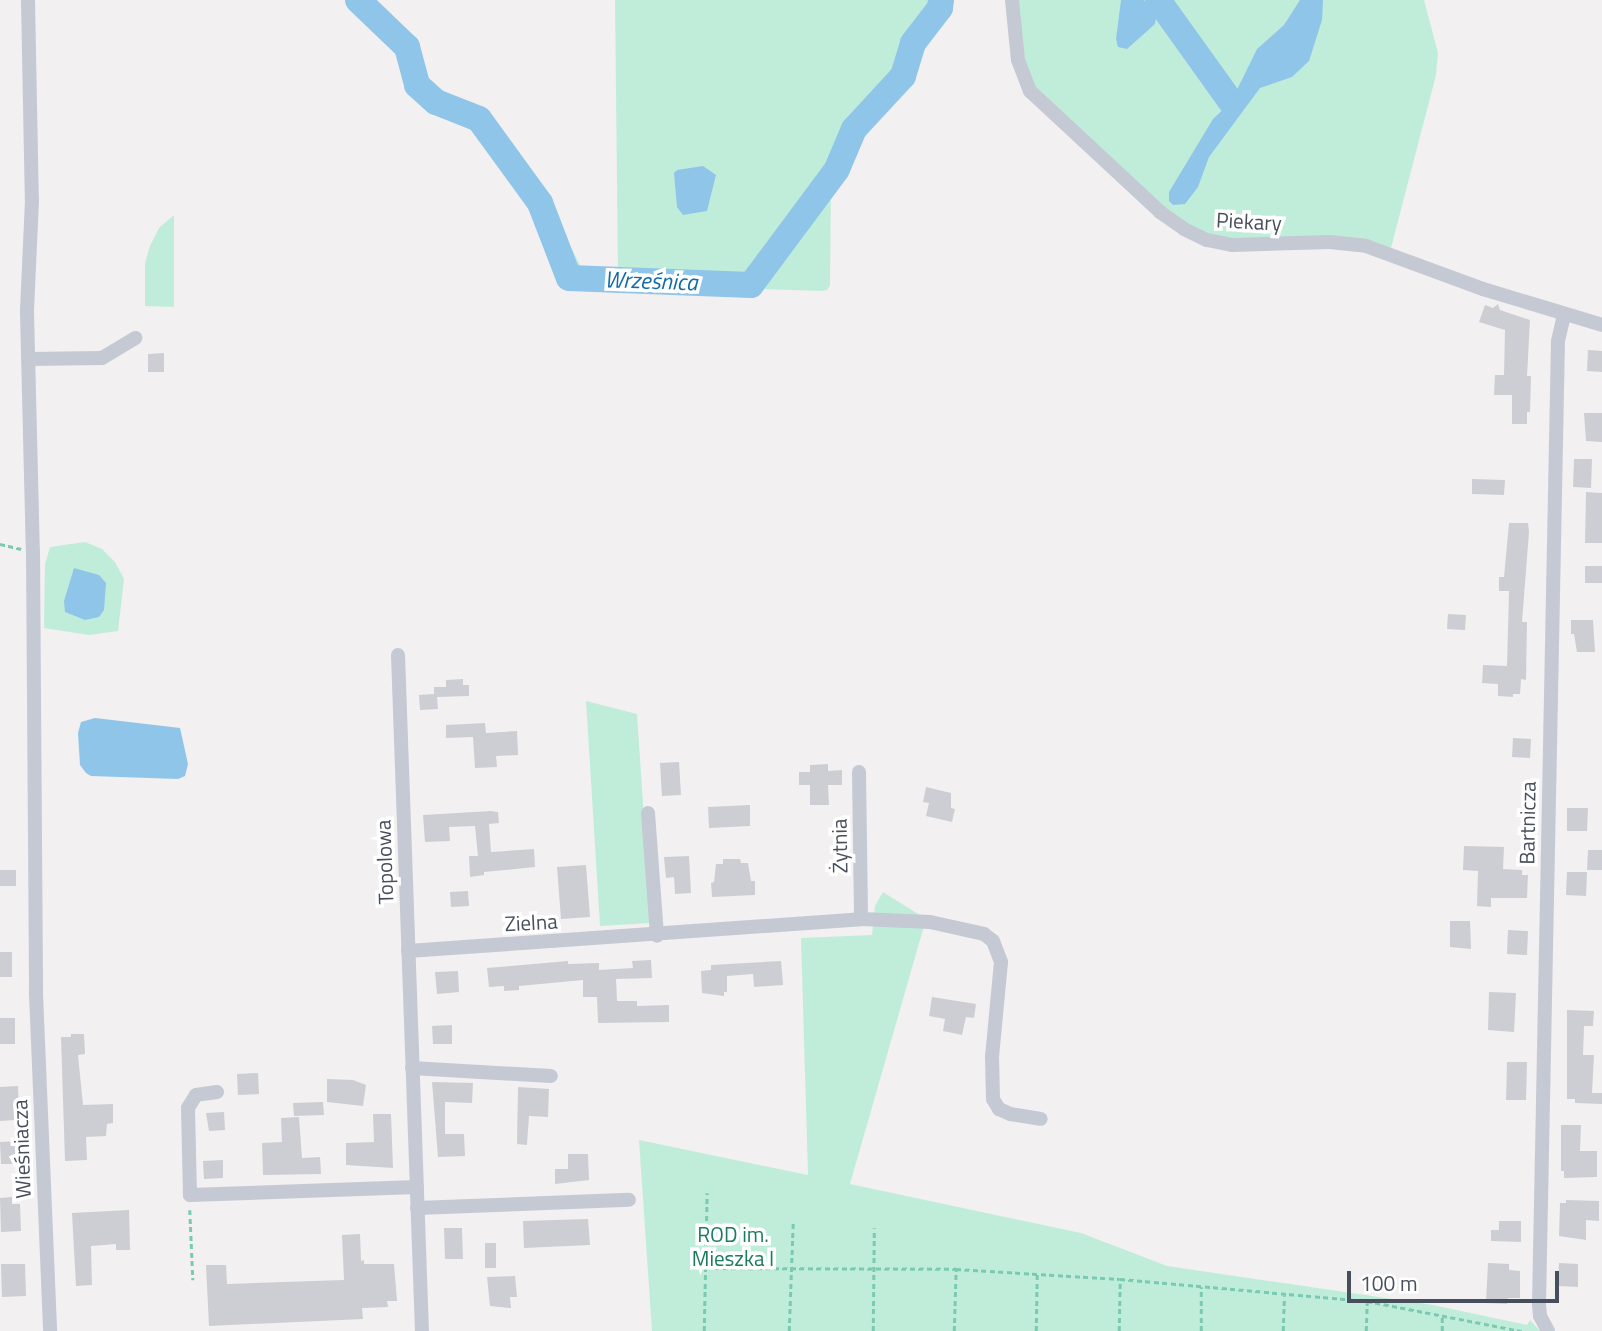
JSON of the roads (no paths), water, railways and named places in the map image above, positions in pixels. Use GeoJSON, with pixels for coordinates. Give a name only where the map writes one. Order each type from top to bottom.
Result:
{"type":"FeatureCollection","features":[{"type":"Feature","properties":{"kind":"street","name":"Wieśniacza"},"geometry":{"type":"LineString","coordinates":[[28,0],[32,200],[27,312],[33,552],[36,994],[50,1331]]}},
{"type":"Feature","properties":{"kind":"street","name":"Piekary"},"geometry":{"type":"LineString","coordinates":[[1012,0],[1018,60],[1030,91],[1160,212],[1184,229],[1207,240],[1232,245],[1330,242],[1366,246],[1602,325]]}},
{"type":"Feature","properties":{"kind":"street","name":"Bartnicza"},"geometry":{"type":"LineString","coordinates":[[1548,1331],[1540,1317],[1539,1304],[1558,341],[1564,314]]}},
{"type":"Feature","properties":{"kind":"street"},"geometry":{"type":"LineString","coordinates":[[29,359],[102,358],[135,338]]}},
{"type":"Feature","properties":{"kind":"street","name":"Topolowa"},"geometry":{"type":"LineString","coordinates":[[398,655],[422,1331]]}},
{"type":"Feature","properties":{"kind":"street","name":"Żytnia"},"geometry":{"type":"LineString","coordinates":[[859,772],[861,919]]}},
{"type":"Feature","properties":{"kind":"street"},"geometry":{"type":"LineString","coordinates":[[648,813],[657,936]]}},
{"type":"Feature","properties":{"kind":"street","name":"Zielna"},"geometry":{"type":"LineString","coordinates":[[408,951],[657,936],[861,919],[930,922],[984,934],[993,941],[1001,962],[992,1057],[993,1099],[999,1108],[1010,1114],[1041,1119]]}},
{"type":"Feature","properties":{"kind":"street"},"geometry":{"type":"LineString","coordinates":[[412,1068],[551,1076]]}},
{"type":"Feature","properties":{"kind":"street"},"geometry":{"type":"LineString","coordinates":[[217,1092],[196,1095],[188,1108],[190,1195],[416,1187]]}},
{"type":"Feature","properties":{"kind":"street"},"geometry":{"type":"LineString","coordinates":[[417,1208],[629,1200]]}},
{"type":"Feature","properties":{"kind":"water"},"geometry":{"type":"Polygon","coordinates":[[[1121,0],[1144,0],[1156,18],[1155,24],[1127,49],[1118,47],[1116,39],[1121,0]]]}},
{"type":"Feature","properties":{"kind":"water"},"geometry":{"type":"Polygon","coordinates":[[[1300,0],[1323,0],[1322,20],[1309,61],[1292,77],[1260,88],[1209,157],[1198,187],[1185,204],[1173,205],[1169,201],[1169,192],[1213,119],[1231,102],[1257,49],[1284,25],[1300,0]]]}},
{"type":"Feature","properties":{"kind":"water"},"geometry":{"type":"Polygon","coordinates":[[[703,166],[716,175],[707,211],[683,215],[677,207],[674,173],[677,170],[703,166]]]}},
{"type":"Feature","properties":{"kind":"water"},"geometry":{"type":"Polygon","coordinates":[[[74,568],[99,575],[106,583],[104,610],[99,617],[85,620],[65,612],[64,601],[74,568]]]}},
{"type":"Feature","properties":{"kind":"water"},"geometry":{"type":"Polygon","coordinates":[[[95,718],[180,728],[188,764],[185,776],[178,779],[91,776],[86,773],[80,765],[78,733],[81,722],[95,718]]]}},
{"type":"Feature","properties":{"kind":"waterway","name":"Wrześnica"},"geometry":{"type":"LineString","coordinates":[[358,0],[407,47],[417,85],[436,102],[479,119],[540,203],[569,278],[751,285],[837,169],[854,129],[903,76],[913,43],[940,8],[941,0]]}},
{"type":"Feature","properties":{"kind":"waterway","name":"Wrześnica"},"geometry":{"type":"LineString","coordinates":[[1158,0],[1231,102]]}},
{"type":"Feature","properties":{"kind":"park label","name":"ROD im. Mieszka I"},"geometry":{"type":"Point","coordinates":[733,1246]}}]}
